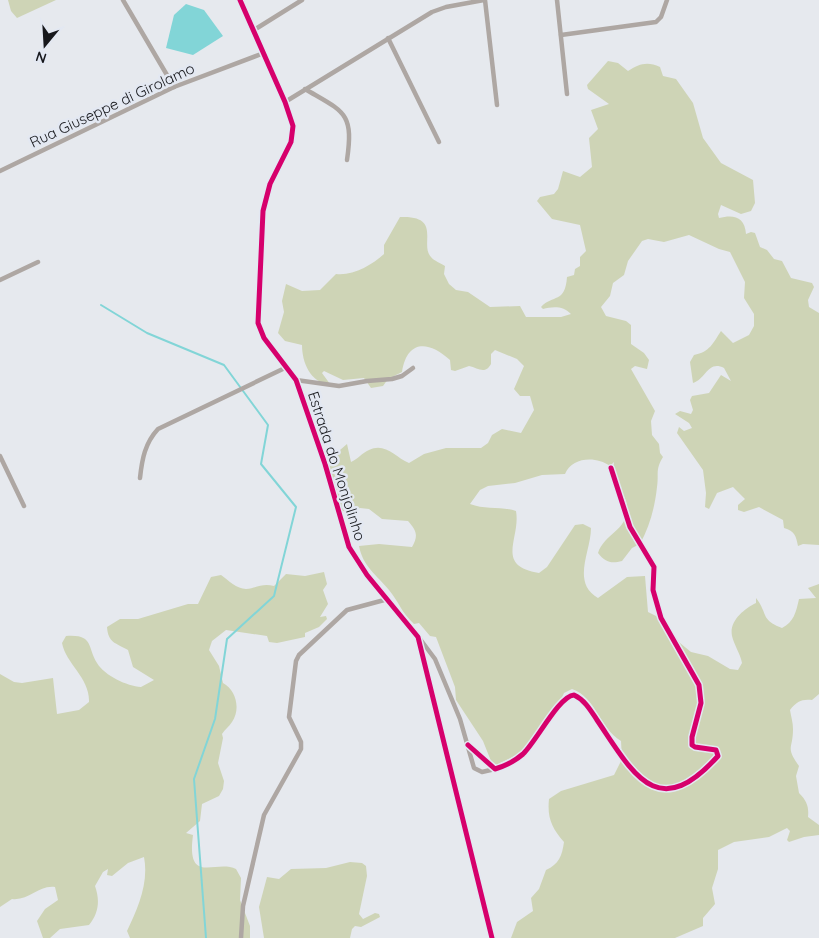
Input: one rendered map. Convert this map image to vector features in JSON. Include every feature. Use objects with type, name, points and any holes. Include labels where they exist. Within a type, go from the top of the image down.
[{"type":"street","points":[[124,0],[174,86]]},
{"type":"street","name":"Estrada do Monjolinho","points":[[240,0],[286,102],[292,119],[293,135],[270,184],[263,211],[258,323],[264,338],[296,380],[325,464],[349,547],[418,637],[492,938]]},
{"type":"street","points":[[254,30],[302,0]]},
{"type":"street","points":[[286,102],[388,38],[439,9],[484,0],[497,105]]},
{"type":"street","points":[[556,0],[567,94]]},
{"type":"street","points":[[561,35],[656,22],[661,17],[667,0]]},
{"type":"street","points":[[388,38],[440,142]]},
{"type":"street","name":"Rua Giuseppe di Girolamo","points":[[0,171],[174,86],[264,53]]},
{"type":"street","points":[[305,89],[338,109],[347,118],[351,131],[347,160]]},
{"type":"street","points":[[0,280],[38,262]]},
{"type":"street","points":[[140,478],[144,451],[158,429],[287,367]]},
{"type":"street","points":[[296,380],[339,386],[367,380],[392,379],[402,376],[413,368]]},
{"type":"street","points":[[0,456],[24,506]]},
{"type":"street","points":[[418,637],[435,658],[460,719],[472,764],[477,771],[495,769],[510,763],[522,755],[540,734],[564,700],[574,695],[588,707],[629,767],[649,786],[664,789],[681,785],[691,780],[718,756],[716,750],[692,745],[691,741],[699,712],[701,694],[694,676],[661,618],[653,590],[654,567],[630,527],[611,468]]},
{"type":"street","points":[[241,938],[243,906],[264,815],[301,749],[301,742],[289,717],[296,661],[299,655],[346,610],[388,599]]},
{"type":"street","points":[[468,745],[495,769]]},
{"type":"green space","points":[[8,0],[56,0],[17,18],[11,11]]},
{"type":"green space","points":[[608,61],[618,63],[628,71],[643,64],[655,65],[660,67],[663,76],[676,79],[693,103],[703,138],[721,163],[753,180],[755,203],[751,211],[741,214],[721,205],[718,214],[719,218],[729,216],[741,220],[746,234],[755,233],[760,247],[767,250],[774,259],[782,261],[791,278],[812,283],[814,287],[808,300],[809,307],[819,313],[819,545],[803,544],[798,546],[794,534],[784,528],[783,520],[759,507],[744,512],[738,510],[738,505],[745,499],[733,487],[717,493],[709,509],[705,507],[706,493],[703,470],[677,433],[679,427],[684,431],[692,428],[689,423],[675,414],[680,411],[691,414],[693,410],[690,400],[692,396],[709,393],[721,375],[731,381],[724,368],[714,366],[693,383],[690,362],[694,355],[704,352],[710,346],[721,331],[733,343],[749,335],[754,326],[754,314],[744,298],[745,282],[730,252],[689,235],[664,242],[648,239],[642,241],[628,261],[624,275],[613,283],[610,296],[601,307],[606,316],[626,321],[631,325],[631,344],[644,353],[649,360],[647,369],[635,366],[631,369],[655,411],[651,421],[652,435],[659,444],[660,453],[663,457],[658,469],[658,482],[652,516],[640,544],[632,548],[622,561],[618,562],[608,562],[598,553],[601,546],[626,518],[625,498],[612,477],[614,462],[610,466],[598,461],[579,461],[568,468],[565,474],[542,475],[515,483],[488,486],[480,490],[470,504],[516,511],[517,521],[512,550],[513,557],[517,564],[525,569],[539,573],[547,567],[575,525],[583,524],[591,528],[584,566],[586,584],[590,591],[598,598],[627,577],[645,576],[648,612],[664,620],[680,643],[691,652],[708,656],[730,669],[738,670],[742,663],[732,636],[733,625],[742,612],[756,603],[756,598],[767,619],[782,628],[792,620],[799,599],[816,598],[808,588],[819,584],[819,694],[812,700],[800,701],[790,710],[793,729],[791,751],[799,766],[796,776],[799,793],[807,804],[808,817],[819,825],[819,835],[789,842],[787,840],[790,831],[787,828],[769,837],[734,842],[718,850],[718,869],[712,888],[715,904],[703,918],[703,926],[675,938],[511,938],[517,922],[533,911],[531,898],[539,889],[546,870],[557,862],[562,851],[564,842],[551,822],[549,799],[561,791],[614,775],[622,759],[621,741],[607,729],[587,699],[572,689],[564,693],[538,737],[530,741],[521,753],[496,765],[491,761],[483,741],[456,700],[455,687],[436,637],[430,636],[419,623],[414,624],[410,620],[389,590],[367,565],[361,553],[359,546],[379,544],[412,547],[416,536],[415,530],[408,521],[382,519],[369,509],[360,508],[352,512],[336,510],[335,484],[327,468],[340,450],[347,444],[351,462],[369,450],[380,448],[390,451],[409,463],[424,454],[446,448],[481,448],[488,443],[492,435],[502,429],[521,433],[534,410],[530,396],[520,396],[514,389],[524,366],[517,359],[495,350],[491,354],[491,364],[486,369],[481,370],[469,366],[455,371],[451,370],[450,360],[442,353],[420,346],[409,354],[402,372],[388,379],[383,386],[371,388],[364,378],[343,380],[324,371],[322,373],[330,384],[323,383],[312,376],[306,365],[302,345],[285,341],[278,333],[284,312],[282,301],[286,284],[302,291],[320,290],[336,274],[349,273],[368,266],[384,254],[384,245],[400,217],[413,218],[421,221],[426,226],[428,252],[432,258],[445,266],[444,274],[449,284],[456,290],[468,292],[490,307],[520,306],[526,317],[561,317],[571,314],[562,308],[543,309],[541,307],[561,295],[566,286],[567,277],[574,275],[575,269],[580,266],[580,257],[586,251],[580,225],[552,219],[537,201],[540,197],[554,194],[558,189],[563,171],[580,177],[592,167],[589,138],[598,129],[591,110],[609,104],[588,89],[587,85]]},
{"type":"green space","points":[[324,572],[327,584],[323,590],[328,604],[320,617],[326,616],[327,619],[319,627],[305,633],[305,637],[277,643],[269,642],[267,636],[226,630],[212,641],[209,650],[219,666],[223,683],[234,695],[237,706],[235,717],[222,734],[223,738],[218,763],[224,781],[223,789],[219,796],[202,804],[200,821],[186,833],[193,835],[192,851],[198,866],[236,869],[241,878],[240,900],[250,926],[250,938],[130,938],[127,931],[139,904],[144,886],[144,857],[128,863],[112,876],[107,875],[108,869],[103,872],[95,886],[98,906],[95,916],[89,925],[60,929],[50,938],[43,938],[37,921],[45,909],[58,900],[55,887],[44,888],[24,898],[12,899],[0,907],[0,674],[14,682],[22,683],[53,678],[57,714],[79,710],[89,702],[88,693],[82,678],[64,651],[62,643],[66,636],[85,639],[97,663],[105,672],[123,682],[141,687],[154,680],[133,667],[128,650],[111,639],[107,627],[120,619],[138,619],[188,604],[198,604],[211,577],[221,575],[236,586],[246,589],[263,585],[274,586],[286,574],[305,576]]},
{"type":"green space","points":[[350,862],[362,863],[366,866],[367,876],[359,914],[363,919],[375,913],[379,914],[380,917],[361,927],[355,926],[352,929],[350,938],[264,938],[259,907],[267,877],[279,879],[291,869],[326,868]]},
{"type":"water","points":[[186,4],[204,10],[223,36],[193,55],[166,48],[174,15]]},
{"type":"waterway","points":[[101,305],[147,333],[224,365],[268,425],[261,464],[296,507],[274,596],[227,639],[215,719],[194,779],[206,938]]},
{"type":"cycle path","points":[[240,0],[285,102],[293,126],[291,142],[270,184],[263,211],[258,323],[264,338],[296,380],[325,464],[349,547],[367,575],[418,637],[492,938]]},
{"type":"cycle path","points":[[468,745],[495,769],[506,765],[523,754],[555,711],[568,697],[574,695],[587,706],[635,773],[648,783],[662,788],[678,787],[697,776],[718,756],[716,750],[692,745],[692,737],[701,703],[699,685],[661,618],[653,590],[654,567],[630,527],[611,468]]}]
